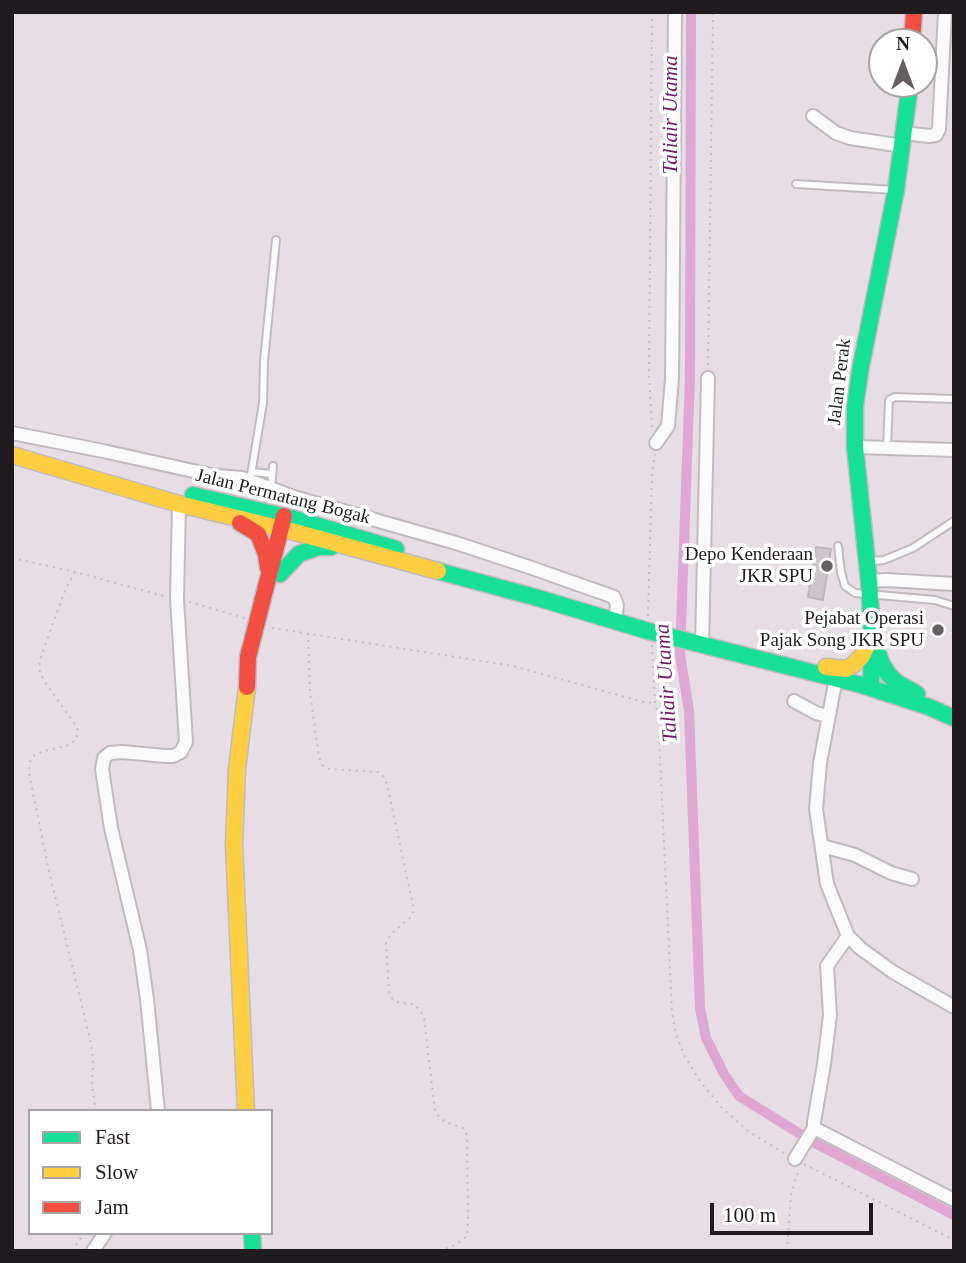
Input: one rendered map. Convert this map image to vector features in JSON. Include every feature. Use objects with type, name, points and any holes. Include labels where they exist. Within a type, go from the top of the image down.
[{"type":"street","points":[[656,443],[668,426],[672,379],[675,12]]},
{"type":"street","points":[[813,116],[836,133],[884,144],[936,135],[949,49],[945,12]]},
{"type":"street","name":"Jalan Perak","points":[[871,687],[870,588],[855,447],[855,407],[896,190],[908,98]]},
{"type":"street","points":[[698,643],[708,378]]},
{"type":"street","points":[[12,433],[216,477],[251,477],[271,489],[530,566],[614,597],[617,605],[615,621]]},
{"type":"street","points":[[855,447],[954,450]]},
{"type":"street","name":"Jalan Permatang Bogak","points":[[12,454],[221,515],[349,534],[460,569],[538,598]]},
{"type":"street","name":"Jalan Permatang Bogak","points":[[12,454],[72,466],[288,524],[345,547],[538,598],[648,631],[871,687],[929,707]]},
{"type":"street","points":[[158,1109],[140,950],[111,828],[102,769],[104,758],[110,753],[177,755],[186,742],[177,599],[178,504]]},
{"type":"street","points":[[221,515],[258,534],[274,573]]},
{"type":"street","points":[[246,1109],[234,845],[237,769],[248,657],[261,624],[288,524]]},
{"type":"street","points":[[274,573],[307,550],[345,547]]},
{"type":"street","points":[[870,588],[886,580],[954,584]]},
{"type":"street","points":[[727,650],[760,651],[833,669],[846,669],[862,656],[872,636]]},
{"type":"street","points":[[872,636],[889,675],[923,698],[929,707],[954,718]]},
{"type":"street","points":[[836,678],[827,716],[816,809],[827,884],[848,936],[860,948],[928,994],[954,1007]]},
{"type":"street","points":[[794,701],[827,716]]},
{"type":"street","points":[[822,846],[855,855],[891,873],[912,879]]},
{"type":"street","points":[[797,1156],[813,1130],[824,1064],[830,1015],[827,966],[848,936]]},
{"type":"street","points":[[813,1130],[954,1200]]},
{"type":"street","points":[[93,1251],[104,1235]]},
{"type":"lane","points":[[796,184],[896,190]]},
{"type":"lane","points":[[271,489],[272,470],[251,477],[263,402],[264,361],[276,240]]},
{"type":"lane","points":[[887,448],[889,400],[895,397],[954,399]]},
{"type":"lane","points":[[867,561],[884,560],[913,548],[954,522]]},
{"type":"lane","points":[[838,546],[845,586],[855,593],[870,588],[954,606]]},
{"type":"path","points":[[652,12],[649,375],[651,416],[656,443],[652,473],[648,631],[653,650],[658,715],[672,1012],[676,1034],[685,1057],[721,1107],[748,1131],[797,1156]]},
{"type":"path","points":[[708,378],[713,12]]},
{"type":"path","points":[[12,558],[177,599],[277,629],[513,666],[655,703]]},
{"type":"path","points":[[75,572],[53,623],[39,669],[78,732],[71,744],[33,756],[29,773],[48,871],[90,1039],[96,1109]]},
{"type":"path","points":[[308,633],[310,692],[322,765],[329,769],[378,772],[387,784],[414,910],[411,918],[391,934],[386,943],[389,992],[393,1000],[413,1004],[424,1017],[435,1111],[446,1122],[463,1128],[467,1135],[467,1236],[441,1251]]},
{"type":"path","points":[[787,1251],[791,1195],[794,1180],[803,1164],[954,1240]]},
{"type":"path","points":[[72,1251],[82,1235]]},
{"type":"building","points":[[816,547],[831,549],[823,600],[808,597]]},
{"type":"waterway","name":"Taliair Utama","points":[[691,12],[690,377],[680,654],[689,711],[700,1008],[706,1038],[724,1074],[739,1096],[813,1142],[954,1215]]},
{"type":"traffic: fast","points":[[871,687],[869,581],[855,447],[855,407],[896,190],[908,98]]},
{"type":"traffic: fast","points":[[193,495],[295,519],[396,549]]},
{"type":"traffic: fast","points":[[280,574],[299,554],[319,547],[331,547]]},
{"type":"traffic: fast","points":[[438,571],[648,631],[858,684],[954,718]]},
{"type":"traffic: fast","points":[[875,646],[889,675],[917,694]]},
{"type":"traffic: fast","points":[[252,1235],[253,1251]]},
{"type":"traffic: slow","points":[[12,455],[179,504],[438,571]]},
{"type":"traffic: slow","points":[[826,667],[846,669],[853,665],[862,656],[870,639]]},
{"type":"traffic: slow","points":[[246,1109],[234,844],[237,769],[247,687]]},
{"type":"traffic: jam","points":[[913,28],[914,12]]},
{"type":"traffic: jam","points":[[247,687],[248,657],[284,516]]},
{"type":"traffic: jam","points":[[240,523],[258,534],[268,568]]},
{"type":"place","name":"Depo Kenderaan JKR SPU","points":[[827,566]]},
{"type":"place","name":"Pejabat Operasi Pajak Song JKR SPU","points":[[938,630]]}]
